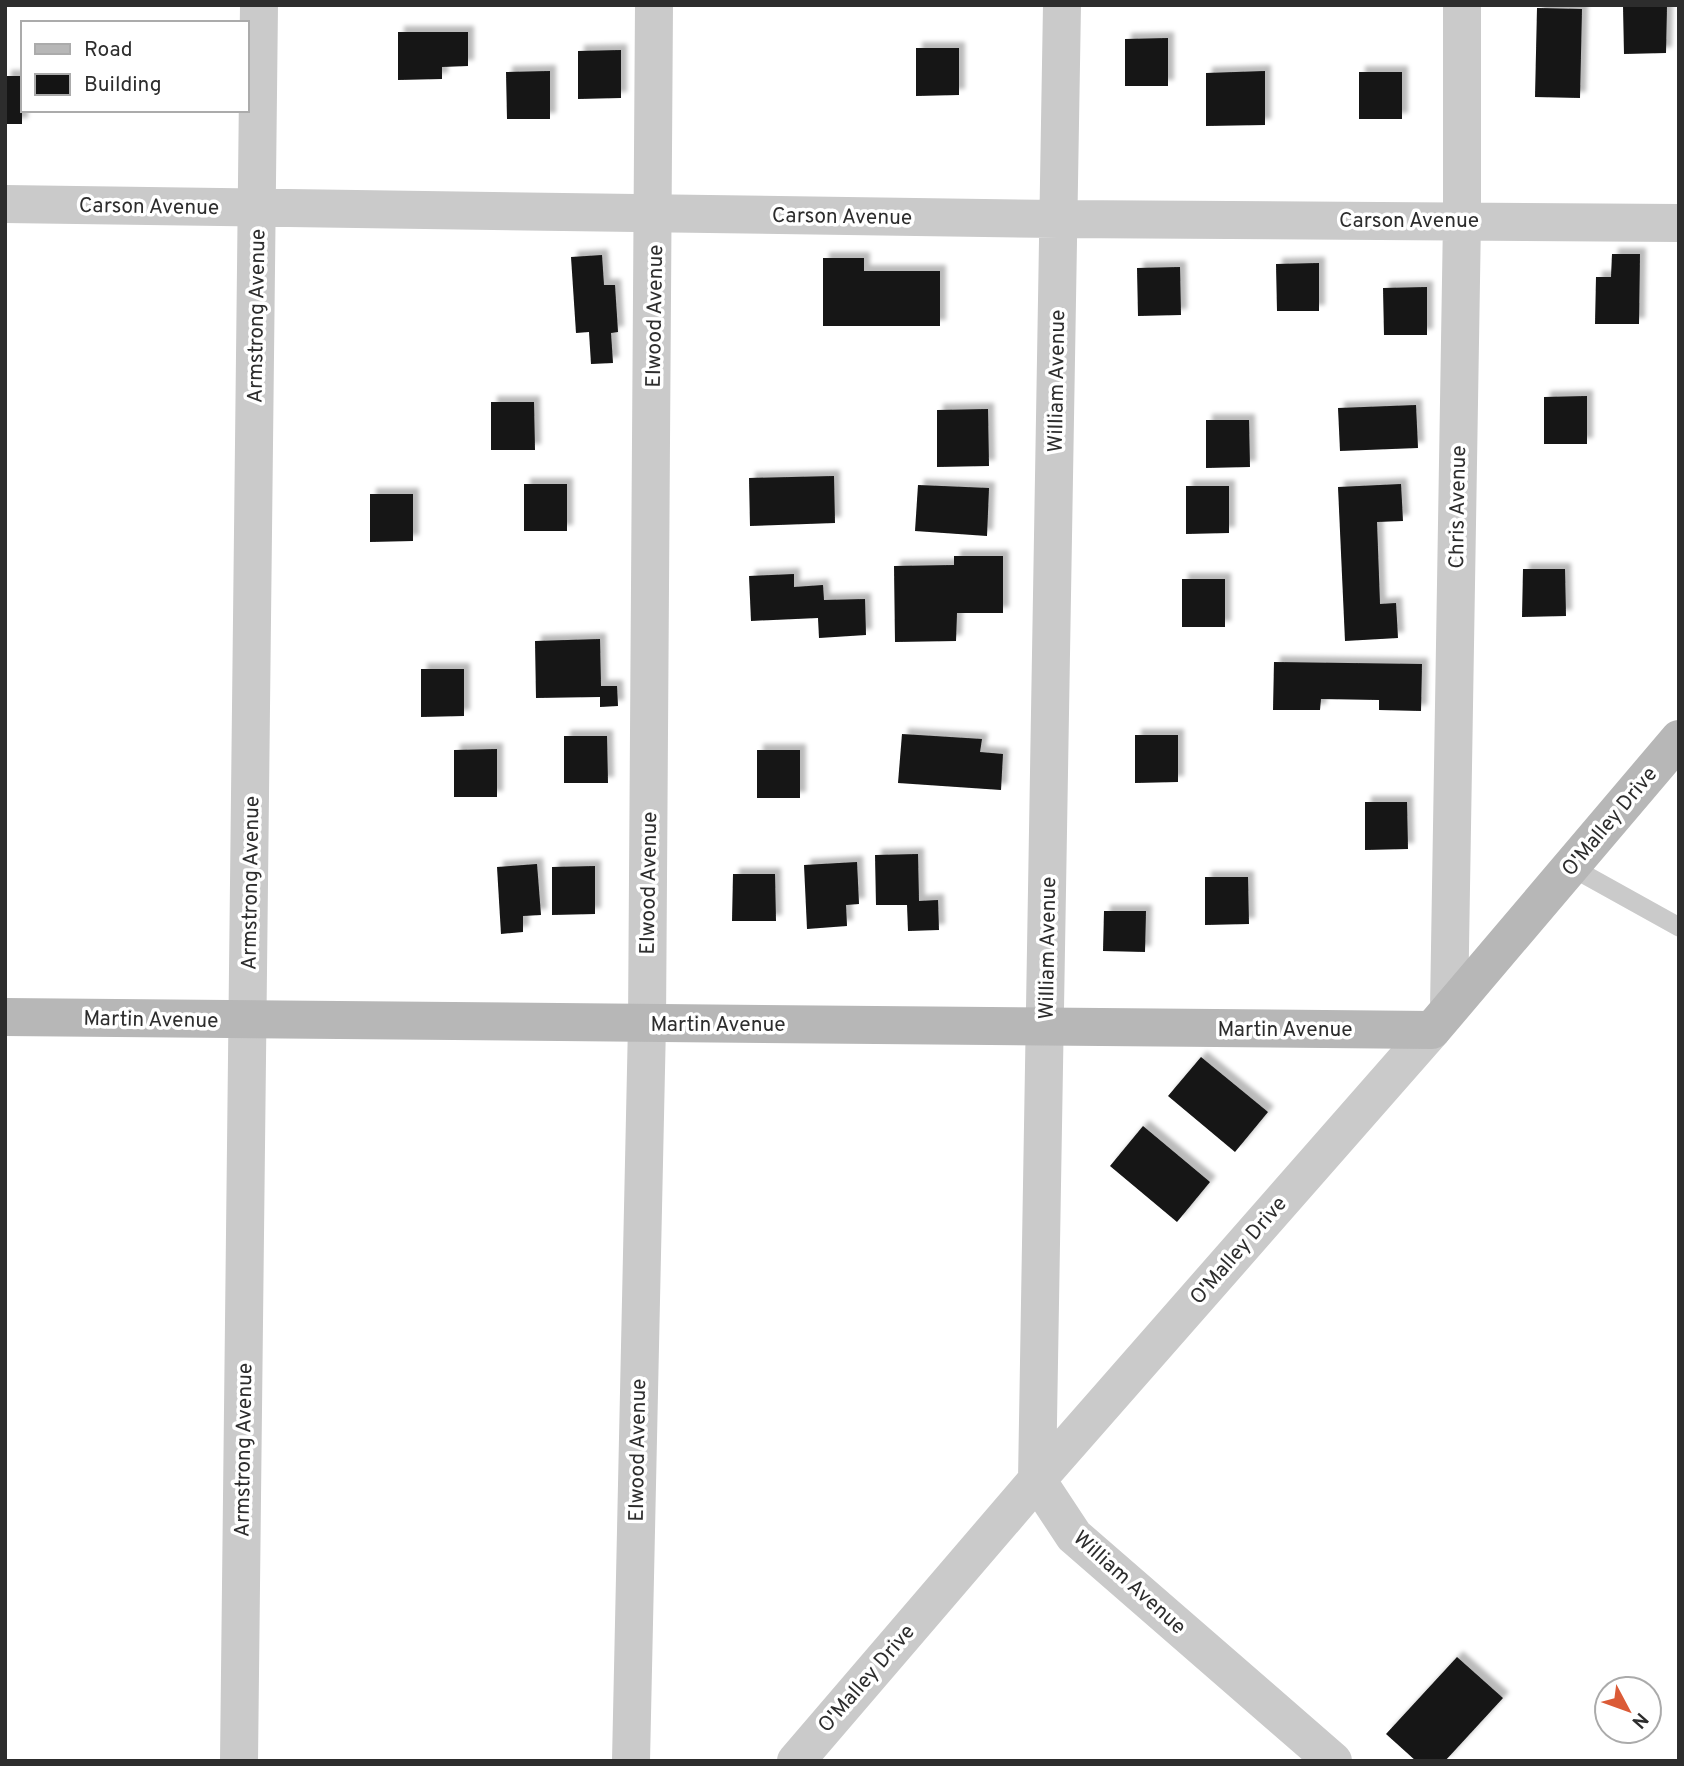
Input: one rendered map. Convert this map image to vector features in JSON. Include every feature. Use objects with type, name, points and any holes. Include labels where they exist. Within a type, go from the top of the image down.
[{"type":"street","name":"Armstrong Avenue","points":[[239,1761],[259,5]]},
{"type":"street","name":"Elwood Avenue","points":[[631,1761],[647,1024],[655,214],[654,5]]},
{"type":"street","name":"William Avenue","points":[[1062,5],[1037,1480],[1074,1536],[1333,1761]]},
{"type":"street","name":"Chris Avenue","points":[[1441,1019],[1462,220],[1462,5]]},
{"type":"street","name":"Carson Avenue","points":[[5,204],[1059,219],[1679,223]]},
{"type":"street","name":"O'Malley Drive","points":[[796,1761],[1037,1480],[1441,1019],[1679,738]]},
{"type":"street","name":"Martin Avenue","points":[[5,1017],[1045,1027],[1441,1019]]},
{"type":"lane","points":[[1571,867],[1679,927]]},
{"type":"building","points":[[1623,6],[1667,6],[1666,53],[1624,54]]},
{"type":"building","points":[[1537,8],[1582,9],[1580,98],[1535,97]]},
{"type":"building","points":[[398,32],[468,32],[468,66],[442,67],[442,79],[398,80]]},
{"type":"building","points":[[1168,38],[1168,86],[1125,86],[1125,39]]},
{"type":"building","points":[[916,48],[959,48],[959,95],[916,96]]},
{"type":"building","points":[[621,50],[621,98],[578,99],[578,51]]},
{"type":"building","points":[[550,71],[550,119],[507,119],[506,72]]},
{"type":"building","points":[[1265,71],[1265,125],[1206,126],[1206,73]]},
{"type":"building","points":[[1359,72],[1402,72],[1402,119],[1359,119]]},
{"type":"building","points":[[5,76],[21,76],[22,124],[5,124]]},
{"type":"building","points":[[1612,254],[1640,254],[1639,324],[1595,324],[1596,277],[1611,277]]},
{"type":"building","points":[[602,255],[604,285],[615,285],[618,332],[611,333],[613,363],[591,364],[589,332],[576,333],[571,257]]},
{"type":"building","points":[[823,258],[864,258],[864,271],[940,271],[940,326],[823,326]]},
{"type":"building","points":[[1319,263],[1319,311],[1277,311],[1276,264]]},
{"type":"building","points":[[1180,267],[1181,315],[1138,316],[1137,268]]},
{"type":"building","points":[[1427,287],[1427,335],[1384,335],[1383,288]]},
{"type":"building","points":[[1587,396],[1587,444],[1544,444],[1544,397]]},
{"type":"building","points":[[491,402],[534,402],[535,450],[491,450]]},
{"type":"building","points":[[1416,405],[1418,448],[1340,451],[1338,408]]},
{"type":"building","points":[[988,409],[989,466],[937,467],[937,410]]},
{"type":"building","points":[[1206,420],[1249,420],[1250,467],[1206,468]]},
{"type":"building","points":[[834,476],[835,523],[750,526],[749,478]]},
{"type":"building","points":[[524,484],[567,484],[567,531],[524,531]]},
{"type":"building","points":[[1401,484],[1403,521],[1377,522],[1380,604],[1396,603],[1398,638],[1345,641],[1338,487]]},
{"type":"building","points":[[918,485],[989,488],[987,536],[915,531]]},
{"type":"building","points":[[1186,486],[1229,486],[1229,533],[1186,534]]},
{"type":"building","points":[[370,494],[413,494],[413,541],[370,542]]},
{"type":"building","points":[[954,556],[1003,556],[1003,613],[957,613],[956,641],[895,642],[894,566],[954,565]]},
{"type":"building","points":[[1523,569],[1565,569],[1566,616],[1522,617]]},
{"type":"building","points":[[794,574],[794,587],[823,585],[824,600],[865,599],[866,635],[819,638],[818,618],[751,621],[749,576]]},
{"type":"building","points":[[1182,579],[1225,579],[1225,627],[1182,627]]},
{"type":"building","points":[[600,639],[601,686],[617,686],[618,706],[600,707],[600,697],[536,698],[535,641]]},
{"type":"building","points":[[1274,662],[1422,664],[1421,711],[1379,710],[1379,700],[1321,699],[1320,710],[1273,710]]},
{"type":"building","points":[[421,669],[464,669],[464,716],[421,717]]},
{"type":"building","points":[[902,734],[982,739],[980,752],[1003,754],[1001,790],[898,783]]},
{"type":"building","points":[[1135,735],[1178,735],[1178,782],[1135,783]]},
{"type":"building","points":[[564,736],[607,736],[608,783],[564,783]]},
{"type":"building","points":[[497,749],[497,797],[454,797],[454,750]]},
{"type":"building","points":[[757,750],[800,750],[800,798],[757,798]]},
{"type":"building","points":[[1365,802],[1407,802],[1408,849],[1365,850]]},
{"type":"building","points":[[918,854],[919,901],[938,900],[939,930],[908,931],[907,905],[876,905],[875,855]]},
{"type":"building","points":[[857,862],[859,904],[846,905],[847,926],[807,929],[804,865]]},
{"type":"building","points":[[537,864],[541,915],[523,916],[523,932],[501,934],[497,867]]},
{"type":"building","points":[[595,866],[595,914],[552,915],[552,867]]},
{"type":"building","points":[[733,874],[775,874],[776,921],[732,921]]},
{"type":"building","points":[[1205,877],[1248,877],[1249,924],[1205,925]]},
{"type":"building","points":[[1104,911],[1146,911],[1145,952],[1103,951]]},
{"type":"building","points":[[1201,1057],[1268,1112],[1235,1152],[1168,1096]]},
{"type":"building","points":[[1143,1126],[1210,1182],[1177,1222],[1110,1166]]},
{"type":"building","points":[[1457,1657],[1503,1698],[1445,1761],[1416,1761],[1386,1734]]}]
